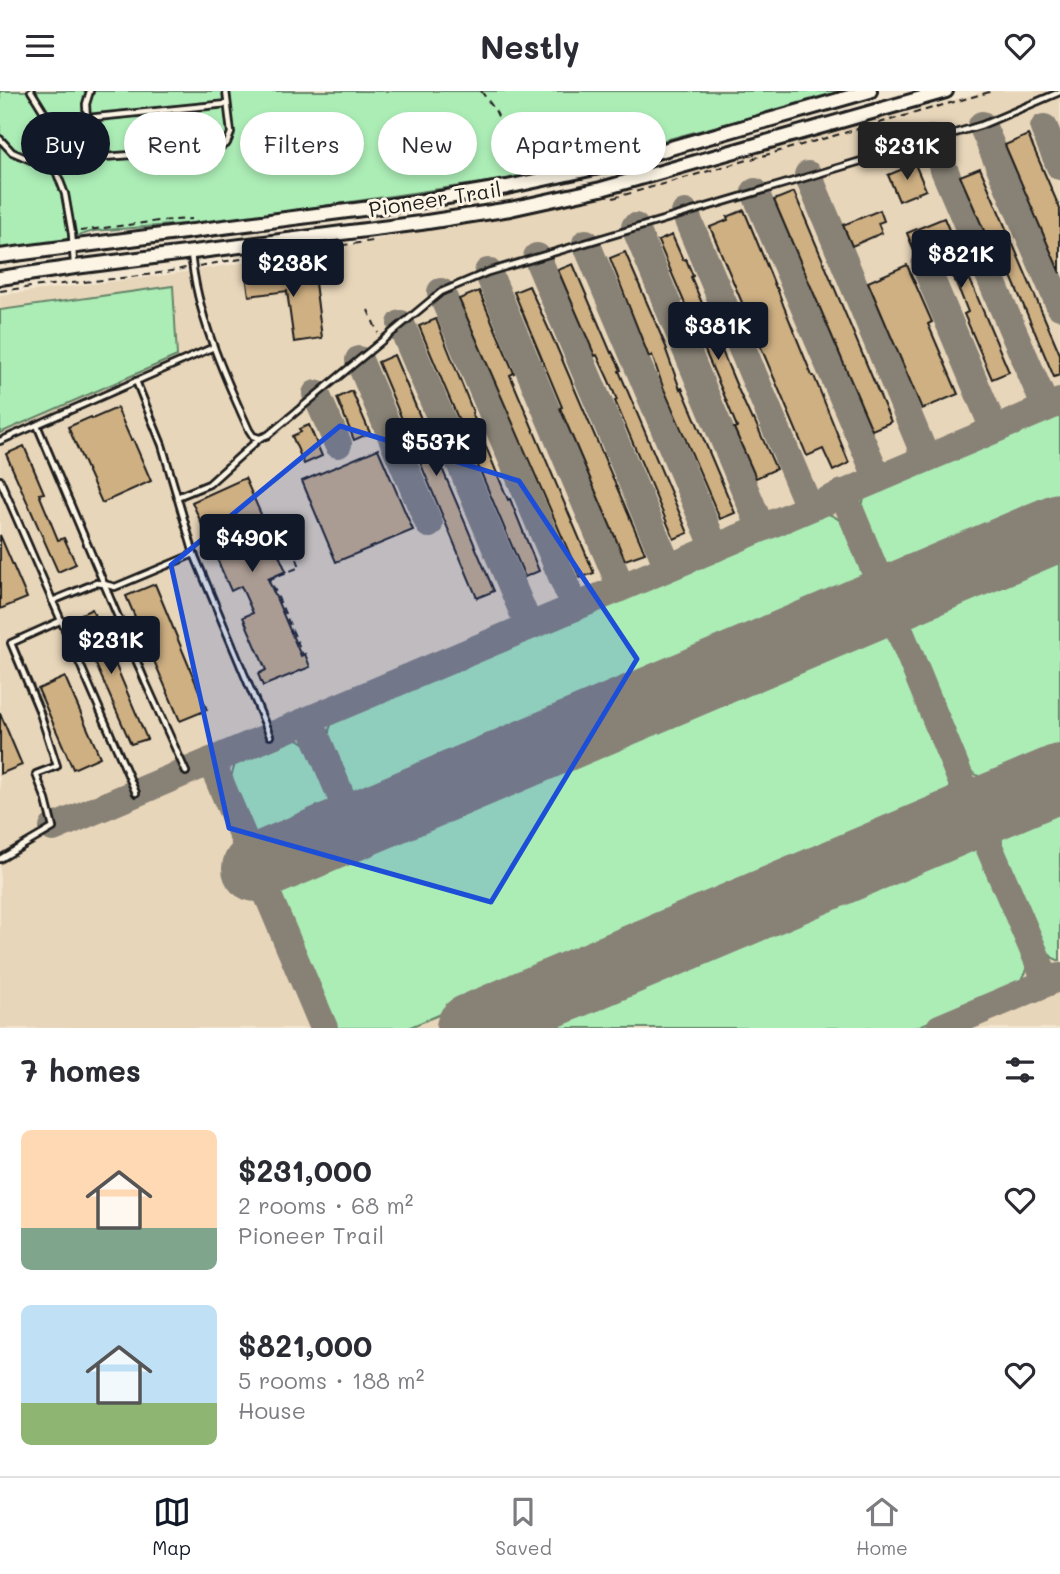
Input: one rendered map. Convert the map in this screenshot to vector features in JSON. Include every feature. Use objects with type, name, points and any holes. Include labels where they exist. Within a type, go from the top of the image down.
[{"type":"main road","name":"Pioneer Trail","points":[[0,256],[73,240],[416,202],[507,187],[628,160],[870,91]]},
{"type":"main road","name":"Pioneer Trail","points":[[0,278],[466,217],[557,199],[646,176],[946,91]]},
{"type":"lane","points":[[31,91],[44,112]]},
{"type":"lane","points":[[87,112],[90,91]]},
{"type":"lane","points":[[110,157],[217,149],[223,146],[231,133],[226,91]]},
{"type":"lane","points":[[177,497],[209,484],[260,438],[268,435],[441,292],[488,272],[982,125],[1060,92]]},
{"type":"lane","points":[[110,116],[227,104]]},
{"type":"lane","points":[[0,139],[12,152],[21,155]]},
{"type":"lane","points":[[57,175],[65,194],[75,267]]},
{"type":"lane","points":[[191,252],[200,305],[214,347],[249,430],[253,436],[260,438]]},
{"type":"lane","points":[[0,441],[214,347]]},
{"type":"lane","points":[[136,381],[162,445],[194,554],[270,736]]},
{"type":"lane","points":[[37,425],[186,772]]},
{"type":"lane","points":[[0,480],[136,793]]},
{"type":"lane","points":[[52,601],[96,583],[115,587],[194,554]]},
{"type":"lane","points":[[0,859],[53,828],[36,774],[57,766],[39,710],[11,643],[61,621]]},
{"type":"path","points":[[481,91],[496,112]]},
{"type":"path","points":[[73,240],[83,230],[193,219]]},
{"type":"path","points":[[368,310],[381,341]]},
{"type":"path","points":[[297,559],[300,566],[270,579],[303,655]]},
{"type":"highlighted area","points":[[340,426],[519,481],[637,659],[491,902],[229,828],[171,565]]},
{"type":"shaded area","points":[[986,91],[1060,91],[1060,1028],[0,1028],[0,295],[166,275],[312,252],[591,198]]},
{"type":"green space","points":[[0,91],[848,91],[666,140],[666,112],[491,112],[491,175],[535,175],[220,221],[94,231],[54,243],[0,249]]},
{"type":"green space","points":[[173,286],[177,356],[0,433],[0,310]]},
{"type":"green space","points":[[1060,417],[1060,507],[902,573],[886,569],[881,564],[860,515],[864,498],[872,491],[1044,418]]},
{"type":"green space","points":[[825,513],[840,521],[858,559],[863,579],[854,594],[373,798],[357,795],[345,781],[334,756],[329,735],[331,724],[339,716]]},
{"type":"green space","points":[[1060,545],[1060,752],[993,780],[984,778],[965,764],[911,633],[910,618],[916,609],[925,603]]},
{"type":"green space","points":[[866,628],[880,629],[892,638],[949,774],[949,789],[942,802],[408,1028],[335,1028],[280,900],[281,884],[290,871]]},
{"type":"green space","points":[[298,739],[310,747],[330,795],[329,809],[320,820],[276,839],[257,836],[250,828],[230,780],[235,764],[244,757],[282,740]]},
{"type":"green space","points":[[1060,802],[1060,961],[1045,950],[1003,852],[1002,835],[1014,822]]},
{"type":"green space","points":[[966,844],[977,848],[985,859],[1027,955],[1028,964],[1018,984],[915,1028],[527,1028],[955,846]]},
{"type":"building","points":[[1028,135],[1060,209],[1060,273],[1005,145]]},
{"type":"building","points":[[915,164],[926,190],[899,201],[888,175]]},
{"type":"building","points":[[980,168],[1060,354],[1060,375],[1054,377],[999,248],[993,251],[960,176]]},
{"type":"building","points":[[794,192],[891,422],[872,430],[774,200]]},
{"type":"building","points":[[744,210],[849,463],[833,471],[823,449],[807,456],[710,227]]},
{"type":"building","points":[[880,210],[884,221],[878,223],[882,233],[852,246],[843,225]]},
{"type":"building","points":[[944,218],[1009,372],[992,379],[964,314],[968,312],[960,292],[940,249],[917,258],[907,233]]},
{"type":"building","points":[[672,235],[683,260],[686,259],[738,389],[776,469],[756,478],[734,428],[737,427],[724,395],[658,241]]},
{"type":"building","points":[[625,252],[667,349],[680,389],[682,388],[735,513],[720,519],[652,355],[649,357],[610,258]]},
{"type":"building","points":[[573,264],[621,370],[619,371],[688,533],[674,539],[609,381],[597,355],[595,356],[558,270]]},
{"type":"building","points":[[907,265],[932,322],[928,324],[958,394],[922,409],[868,282]]},
{"type":"building","points":[[313,267],[322,338],[294,342],[287,291],[249,296],[246,276]]},
{"type":"building","points":[[529,286],[645,553],[625,560],[514,292]]},
{"type":"building","points":[[479,291],[514,373],[510,375],[594,573],[580,578],[459,299]]},
{"type":"building","points":[[436,319],[472,413],[539,571],[525,577],[419,326]]},
{"type":"building","points":[[394,355],[494,591],[477,598],[378,362]]},
{"type":"building","points":[[352,391],[370,433],[354,440],[337,398]]},
{"type":"building","points":[[117,408],[151,481],[102,503],[68,427]]},
{"type":"building","points":[[309,425],[322,456],[304,464],[292,436]]},
{"type":"building","points":[[24,446],[44,493],[39,494],[58,540],[64,538],[76,564],[58,572],[6,454]]},
{"type":"building","points":[[378,449],[413,530],[336,562],[302,481]]},
{"type":"building","points":[[245,478],[286,571],[268,579],[301,656],[305,654],[310,667],[263,686],[258,674],[266,670],[243,617],[253,613],[241,586],[231,591],[192,502]]},
{"type":"building","points":[[0,535],[27,598],[0,609]]},
{"type":"building","points":[[155,584],[207,710],[180,721],[126,596]]},
{"type":"building","points":[[92,609],[147,739],[131,744],[75,617]]},
{"type":"building","points":[[65,677],[100,757],[73,769],[38,689]]},
{"type":"building","points":[[0,713],[22,765],[0,774]]},
{"type":"taxiway","points":[[982,125],[1060,306]]},
{"type":"taxiway","points":[[1044,128],[1060,166]]},
{"type":"taxiway","points":[[931,139],[1046,408]]},
{"type":"taxiway","points":[[808,175],[926,458]]},
{"type":"taxiway","points":[[755,192],[878,479]]},
{"type":"taxiway","points":[[685,213],[809,507]]},
{"type":"taxiway","points":[[635,227],[761,528]]},
{"type":"taxiway","points":[[586,243],[715,548]]},
{"type":"taxiway","points":[[537,257],[668,567]]},
{"type":"taxiway","points":[[925,265],[994,429]]},
{"type":"taxiway","points":[[488,272],[621,587]]},
{"type":"taxiway","points":[[441,292],[575,607]]},
{"type":"taxiway","points":[[401,324],[529,626]]},
{"type":"taxiway","points":[[359,360],[429,524]]},
{"type":"taxiway","points":[[316,394],[338,444]]},
{"type":"taxiway","points":[[53,828],[1060,402]]},
{"type":"taxiway","points":[[843,493],[1047,982]]},
{"type":"taxiway","points":[[309,720],[354,827]]},
{"type":"taxiway","points":[[211,761],[324,1028]]},
{"type":"taxiway","points":[[940,1028],[1060,977]]},
{"type":"runway","points":[[256,868],[1060,527]]},
{"type":"runway","points":[[470,1028],[1060,778]]}]
